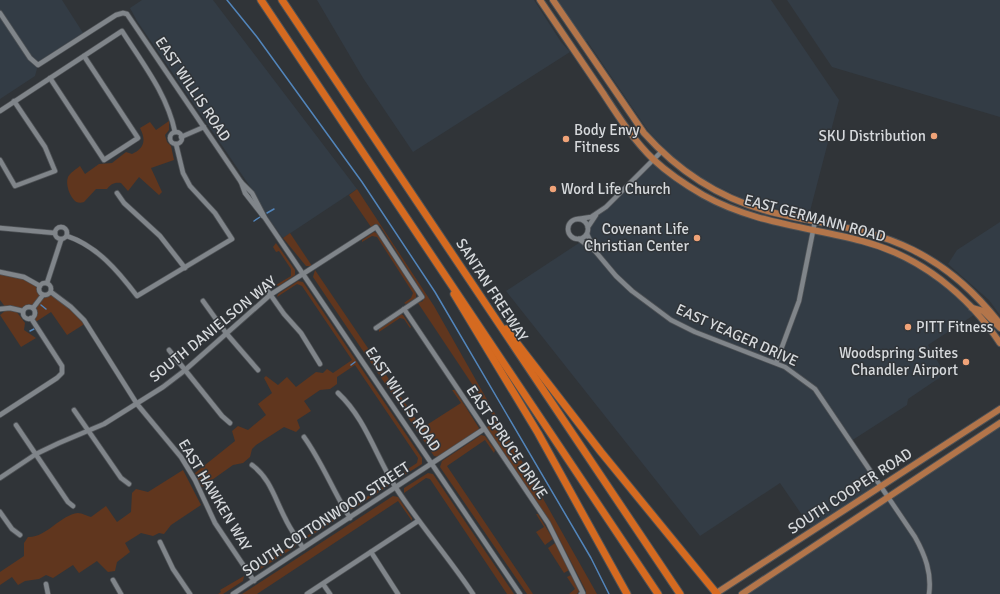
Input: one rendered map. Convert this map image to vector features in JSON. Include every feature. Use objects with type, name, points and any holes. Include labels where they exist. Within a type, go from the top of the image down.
[{"type":"highway","points":[[255,0],[282,32]]},
{"type":"highway","name":"SANTAN FREEWAY","points":[[261,0],[658,594]]},
{"type":"highway","name":"SANTAN FREEWAY","points":[[282,0],[680,594]]},
{"type":"highway","points":[[288,0],[320,49],[328,68]]},
{"type":"highway","points":[[448,278],[456,299],[538,433],[627,594]]},
{"type":"highway","points":[[492,314],[509,331],[601,452],[716,594]]},
{"type":"main road","name":"EAST GERMANN ROAD","points":[[540,0],[621,120],[654,160],[684,183],[727,208],[759,218],[863,241],[908,259],[938,277],[972,308],[982,318],[1000,343]]},
{"type":"main road","name":"EAST GERMANN ROAD","points":[[554,0],[629,112],[661,152],[705,185],[747,204],[771,212],[859,229],[913,249],[933,261],[960,282],[978,299],[1000,324]]},
{"type":"main road","points":[[972,308],[983,311],[1000,328]]},
{"type":"main road","name":"SOUTH COOPER ROAD","points":[[742,594],[1000,409]]},
{"type":"main road","name":"SOUTH COOPER ROAD","points":[[716,594],[1000,423]]},
{"type":"street","name":"EAST WILLIS ROAD","points":[[0,13],[30,58],[38,65],[123,12],[130,16],[241,182],[245,194],[265,218],[304,273],[520,594]]},
{"type":"street","points":[[0,110],[122,31],[162,93],[168,106],[175,132],[181,136]]},
{"type":"street","points":[[50,78],[104,160],[138,138],[84,56]]},
{"type":"street","points":[[0,160],[15,186],[55,171],[45,147],[14,101]]},
{"type":"street","points":[[181,136],[204,127]]},
{"type":"street","points":[[66,236],[81,240],[99,254],[118,271],[137,296],[232,239],[214,213],[190,186],[183,173],[176,144],[171,142],[170,139],[171,135],[175,132]]},
{"type":"street","points":[[176,144],[181,142],[181,136]]},
{"type":"street","points":[[596,215],[572,221],[568,230],[571,236],[580,239],[587,234],[588,227],[596,215],[617,198],[661,152]]},
{"type":"street","points":[[117,193],[124,203],[160,236],[185,268]]},
{"type":"street","points":[[578,219],[584,221],[588,227]]},
{"type":"street","points":[[776,363],[798,301],[815,221]]},
{"type":"street","name":"SOUTH DANIELSON WAY","points":[[0,478],[36,454],[90,431],[137,404],[184,371],[270,295],[376,227],[422,297],[404,309]]},
{"type":"street","points":[[0,228],[55,232],[58,228],[62,228],[67,232],[66,236]]},
{"type":"street","points":[[55,232],[56,236],[61,240]]},
{"type":"street","name":"EAST YEAGER DRIVE","points":[[587,234],[596,251],[616,276],[632,291],[671,320],[695,332],[776,363],[794,373],[815,389],[921,549],[928,571],[929,594]]},
{"type":"street","points":[[40,286],[47,283],[61,240],[66,236]]},
{"type":"street","name":"EAST YEAGER DRIVE","points":[[580,239],[596,251]]},
{"type":"street","points":[[0,272],[24,277],[40,286]]},
{"type":"street","points":[[33,308],[43,295],[51,292],[51,287],[47,283]]},
{"type":"street","points":[[40,286],[39,290],[43,295]]},
{"type":"street","points":[[265,287],[284,314],[301,333],[320,364]]},
{"type":"street","name":"EAST HAWKEN WAY","points":[[51,292],[71,307],[84,320],[137,404],[181,457],[195,480],[215,523],[254,581]]},
{"type":"street","points":[[203,301],[226,333],[258,370]]},
{"type":"street","points":[[23,311],[27,307],[33,308]]},
{"type":"street","points":[[0,309],[10,308],[23,311]]},
{"type":"street","points":[[23,311],[25,318],[31,318],[35,314],[33,308]]},
{"type":"street","points":[[376,328],[404,309]]},
{"type":"street","name":"EAST SPRUCE DRIVE","points":[[404,309],[548,523],[582,593]]},
{"type":"street","points":[[0,415],[57,378],[62,373],[62,366],[31,318]]},
{"type":"street","points":[[169,350],[184,371],[230,423]]},
{"type":"street","points":[[338,393],[347,401],[366,430],[383,466],[418,521],[460,574],[473,594]]},
{"type":"street","points":[[74,410],[90,431],[121,478],[129,484]]},
{"type":"street","points":[[16,425],[68,502],[73,506]]},
{"type":"street","name":"SOUTH COTTONWOOD STREET","points":[[233,594],[433,464],[484,429]]},
{"type":"street","points":[[304,437],[314,450],[336,496],[350,518]]},
{"type":"street","points":[[252,465],[261,472],[272,489],[285,518],[303,548]]},
{"type":"street","points":[[0,512],[12,529],[20,535]]},
{"type":"street","points":[[308,594],[418,521]]},
{"type":"street","points":[[160,542],[173,569],[190,594]]},
{"type":"street","points":[[371,552],[398,594]]},
{"type":"street","points":[[113,580],[121,594]]},
{"type":"street","points":[[46,584],[48,594]]},
{"type":"street","points":[[323,584],[330,594]]},
{"type":"shaded area","points":[[0,0],[62,0],[85,36],[38,65],[35,76],[0,99]]},
{"type":"shaded area","points":[[142,0],[213,0],[357,189],[283,238],[271,222],[251,188],[137,21],[130,8]]},
{"type":"shaded area","points":[[317,0],[534,0],[561,42],[570,52],[413,152],[363,78]]},
{"type":"shaded area","points":[[553,0],[771,0],[839,100],[809,215],[769,207],[746,200],[706,181],[674,158],[649,132],[587,41],[582,43]]},
{"type":"shaded area","points":[[787,0],[1000,0],[1000,117],[832,67]]},
{"type":"shaded area","points":[[169,121],[169,130],[165,135],[167,142],[171,146],[174,160],[151,168],[162,192],[159,195],[139,177],[128,191],[121,183],[115,183],[107,189],[96,189],[84,202],[76,202],[73,199],[68,190],[67,180],[73,171],[80,166],[85,174],[99,164],[112,163],[126,152],[132,154],[136,152],[142,146],[144,140],[140,128],[150,122],[156,130]]},
{"type":"shaded area","points":[[654,160],[670,173],[731,209],[863,241],[923,267],[977,313],[928,345],[945,374],[908,399],[907,405],[851,441],[880,487],[813,531],[780,483],[700,536],[506,291],[582,241],[592,249],[587,234],[588,227],[593,219]]},
{"type":"shaded area","points":[[357,189],[434,306],[597,594],[586,594],[586,591],[550,521],[486,428],[496,420],[418,303],[423,301],[424,295],[380,226],[375,224],[371,227],[349,195]]},
{"type":"shaded area","points":[[1000,222],[1000,315],[989,300],[948,264],[957,250]]},
{"type":"shaded area","points":[[374,232],[377,233],[416,293],[416,298],[406,304],[404,303],[411,298],[413,293],[377,237],[372,236],[362,242],[362,240]]},
{"type":"shaded area","points":[[290,233],[312,266],[306,266],[283,238]]},
{"type":"shaded area","points":[[276,243],[295,270],[295,275],[279,286],[276,285],[291,276],[291,269],[279,251],[276,252],[273,247]]},
{"type":"shaded area","points":[[315,270],[422,428],[461,403],[452,390],[455,390],[479,428],[478,431],[439,457],[434,456],[313,277]]},
{"type":"shaded area","points":[[0,272],[24,277],[40,288],[43,295],[51,292],[86,323],[67,335],[51,312],[34,323],[33,317],[35,312],[31,307],[27,307],[23,311],[6,308],[0,300]]},
{"type":"shaded area","points":[[298,281],[303,282],[422,458],[422,464],[398,479],[394,478],[417,463],[418,458],[355,365],[337,377],[337,384],[330,389],[320,390],[304,401],[311,411],[297,420],[300,428],[296,432],[284,427],[256,445],[252,449],[250,457],[243,463],[233,465],[202,487],[195,473],[235,441],[232,431],[238,426],[248,430],[266,415],[258,404],[272,393],[264,378],[266,376],[278,385],[287,377],[296,387],[316,372],[323,373],[327,369],[333,373],[352,360],[302,286],[297,284],[277,297],[278,294]]},
{"type":"shaded area","points":[[5,311],[16,311],[25,323],[24,330],[36,338],[21,347],[0,315]]},
{"type":"shaded area","points":[[401,314],[411,327],[410,328],[404,319],[400,318],[379,332],[379,329]]},
{"type":"shaded area","points":[[1000,423],[1000,594],[750,594],[748,590]]},
{"type":"shaded area","points":[[481,435],[485,436],[495,450],[494,453],[485,440],[447,466],[533,594],[527,594],[440,467],[442,461]]},
{"type":"shaded area","points":[[183,470],[201,505],[171,525],[164,534],[159,533],[153,536],[141,533],[125,543],[130,552],[117,562],[115,571],[108,572],[97,561],[79,573],[73,565],[53,578],[46,575],[39,579],[25,581],[18,585],[12,577],[0,585],[0,572],[24,556],[24,543],[28,537],[41,534],[71,515],[80,513],[91,517],[106,506],[117,522],[131,512],[132,493],[136,489],[148,492]]},
{"type":"shaded area","points":[[428,473],[433,474],[514,594],[507,594],[430,479],[426,478],[404,493],[404,488]]},
{"type":"shaded area","points":[[388,483],[388,486],[353,509],[348,509]]},
{"type":"shaded area","points":[[393,496],[398,497],[412,518],[412,521],[398,501],[257,594],[242,594]]},
{"type":"shaded area","points":[[342,513],[340,517],[306,539],[302,539],[319,528],[318,526],[322,523],[323,524]]},
{"type":"shaded area","points":[[536,514],[538,514],[553,539],[545,545],[536,532],[544,527]]},
{"type":"shaded area","points":[[296,543],[295,547],[256,572],[252,571]]},
{"type":"shaded area","points":[[555,543],[569,570],[564,573],[548,548]]},
{"type":"shaded area","points":[[571,575],[579,591],[577,594],[569,594],[575,589],[567,577]]},
{"type":"shaded area","points":[[244,576],[243,581],[223,594],[218,594],[221,592],[220,590]]},
{"type":"waterway","points":[[227,0],[257,37],[362,182],[435,292],[591,558],[609,594]]},
{"type":"waterway","points":[[267,213],[274,209]]},
{"type":"waterway","points":[[254,221],[260,217]]},
{"type":"waterway","points":[[41,305],[46,309]]},
{"type":"waterway","points":[[30,331],[34,329]]},
{"type":"waterway","points":[[351,365],[355,362]]},
{"type":"place","name":"SKU Distribution","points":[[934,136]]},
{"type":"place","name":"Body Envy Fitness","points":[[566,139]]},
{"type":"place","name":"Word Life Church","points":[[553,189]]},
{"type":"place","name":"Covenant Life Christian Center","points":[[697,238]]},
{"type":"place","name":"PITT Fitness","points":[[908,327]]},
{"type":"place","name":"Woodspring Suites Chandler Airport","points":[[966,362]]}]
